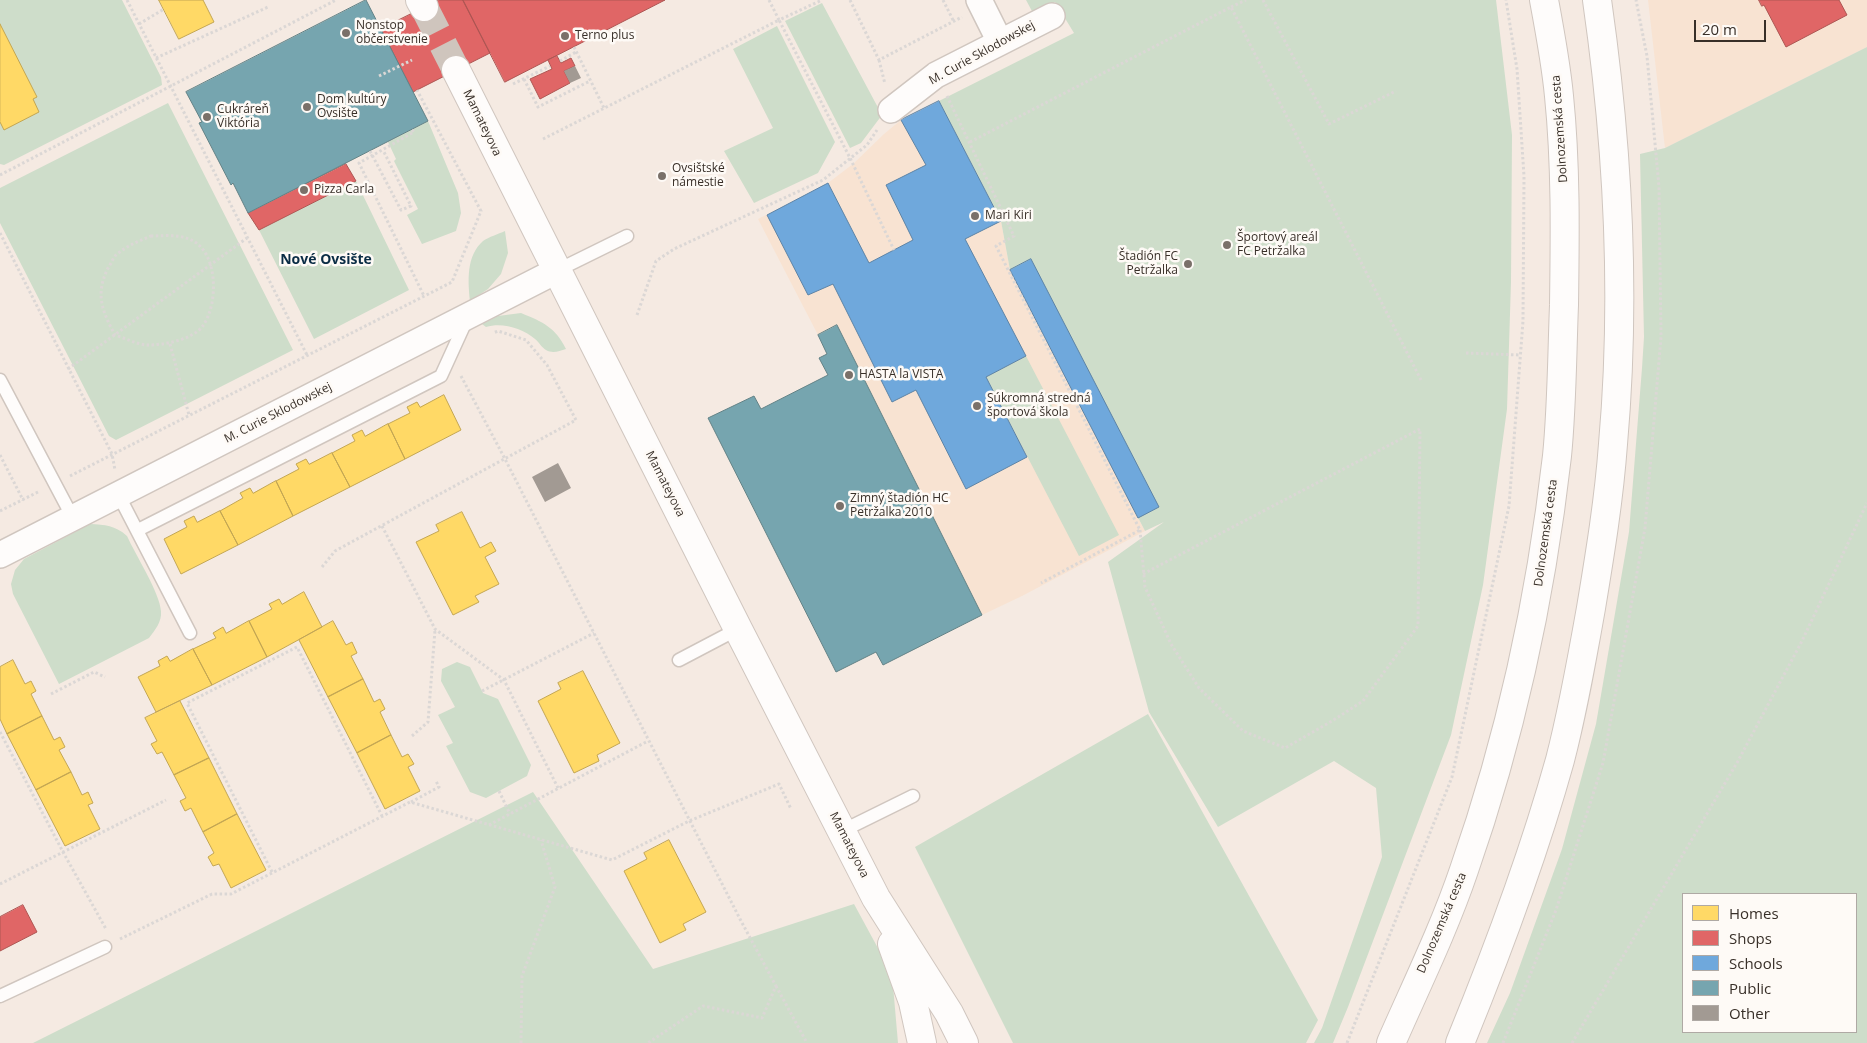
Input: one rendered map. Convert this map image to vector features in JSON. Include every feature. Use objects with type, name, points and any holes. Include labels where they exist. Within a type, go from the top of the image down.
[{"type":"main road","name":"Dolnozemská cesta","points":[[1391,1043],[1454,897],[1478,829],[1503,746],[1540,580],[1557,456],[1565,236],[1559,94],[1544,0]]},
{"type":"main road","points":[[1460,1043],[1512,911],[1541,825],[1560,758],[1582,658],[1604,523],[1616,410],[1618,244],[1613,133],[1597,0]]},
{"type":"main road","name":"Mamateyova","points":[[456,70],[556,271],[876,898],[949,1013],[964,1043]]},
{"type":"main road","name":"Mamateyova","points":[[876,898],[913,1002],[922,1043]]},
{"type":"street","points":[[981,3],[1000,42]]},
{"type":"street","name":"M. Curie Sklodowskej","points":[[891,110],[936,75],[1052,16]]},
{"type":"street","name":"M. Curie Sklodowskej","points":[[0,555],[556,271]]},
{"type":"lane","points":[[556,271],[627,236]]},
{"type":"lane","points":[[138,530],[441,376],[468,316]]},
{"type":"lane","points":[[0,380],[73,518]]},
{"type":"lane","points":[[118,494],[190,634]]},
{"type":"lane","points":[[679,660],[738,629]]},
{"type":"lane","points":[[842,831],[913,796]]},
{"type":"lane","points":[[0,996],[109,945]]},
{"type":"path","points":[[127,0],[307,355]]},
{"type":"path","points":[[0,175],[336,0]]},
{"type":"path","points":[[769,0],[850,158],[894,250]]},
{"type":"path","points":[[543,139],[822,0]]},
{"type":"path","points":[[850,0],[879,60],[954,22],[981,3]]},
{"type":"path","points":[[943,0],[954,22]]},
{"type":"path","points":[[970,142],[1246,0]]},
{"type":"path","points":[[1263,0],[1329,124],[1396,91]]},
{"type":"path","points":[[1347,1043],[1452,777],[1509,506],[1523,321],[1524,176],[1517,69],[1506,0]]},
{"type":"path","points":[[156,58],[268,8]]},
{"type":"path","points":[[1231,8],[1421,380]]},
{"type":"path","points":[[139,24],[164,10]]},
{"type":"path","points":[[574,47],[604,108]]},
{"type":"path","points":[[560,61],[576,52]]},
{"type":"path","points":[[379,76],[412,60]]},
{"type":"path","points":[[513,84],[550,66]]},
{"type":"path","points":[[524,79],[538,107],[590,81]]},
{"type":"path","points":[[0,511],[452,282],[481,211],[417,90]]},
{"type":"path","points":[[948,97],[1014,236],[996,246],[1140,530],[1143,574],[1145,587],[1171,644],[1199,688],[1243,730],[1285,748],[1332,721],[1363,701],[1418,626],[1420,429],[1143,574]]},
{"type":"path","points":[[637,315],[656,261],[674,249],[823,180],[867,144],[891,110]]},
{"type":"path","points":[[412,130],[414,132],[359,163],[424,296]]},
{"type":"path","points":[[370,151],[401,210],[411,206],[383,150]]},
{"type":"path","points":[[0,233],[112,454],[118,494]]},
{"type":"path","points":[[151,236],[189,239],[198,244],[206,252],[214,282],[209,315],[201,328],[170,344],[146,345],[115,335],[106,319],[100,300],[105,276],[115,256],[132,244],[151,236]]},
{"type":"path","points":[[68,369],[247,238]]},
{"type":"path","points":[[322,567],[335,551],[576,420],[547,365],[526,340],[498,331],[491,333]]},
{"type":"path","points":[[170,344],[188,416]]},
{"type":"path","points":[[1466,353],[1520,355]]},
{"type":"path","points":[[449,355],[505,459],[689,821],[807,1043]]},
{"type":"path","points":[[0,456],[23,500]]},
{"type":"path","points":[[1572,1043],[1738,761],[1802,641],[1867,503]]},
{"type":"path","points":[[382,526],[436,629],[504,680],[558,788]]},
{"type":"path","points":[[1041,583],[1140,530]]},
{"type":"path","points":[[412,736],[428,722],[436,629]]},
{"type":"path","points":[[482,691],[594,633]]},
{"type":"path","points":[[272,872],[187,704],[297,647],[382,816]]},
{"type":"path","points":[[51,694],[94,672],[105,677]]},
{"type":"path","points":[[0,732],[109,945],[212,894],[231,894],[439,787],[436,782]]},
{"type":"path","points":[[488,825],[648,741]]},
{"type":"path","points":[[410,802],[612,860],[689,821],[779,784],[791,809]]},
{"type":"path","points":[[499,791],[510,814]]},
{"type":"path","points":[[0,884],[166,800]]},
{"type":"path","points":[[521,1043],[522,976],[555,888],[541,840]]},
{"type":"path","points":[[648,1043],[703,1006],[762,1018],[776,986]]},
{"type":"shaded area","points":[[1648,0],[1867,0],[1867,47],[1665,148]]},
{"type":"shaded area","points":[[939,101],[1001,221],[1010,270],[1145,531],[982,615],[837,326],[818,335],[758,219],[828,183],[853,164],[901,120]]},
{"type":"green space","points":[[0,0],[122,0],[161,77],[162,85],[4,165],[0,164]]},
{"type":"green space","points":[[1026,0],[1496,0],[1512,135],[1511,282],[1507,409],[1483,585],[1451,735],[1333,1043],[1314,1043],[1322,1028],[1382,857],[1376,788],[1334,761],[1218,827],[1149,712],[1108,562],[1164,522],[1145,531],[1010,270],[1001,221],[939,101],[1074,33],[1055,2],[1033,13]]},
{"type":"green space","points":[[822,3],[882,115],[861,143],[850,148],[785,21]]},
{"type":"green space","points":[[777,26],[835,142],[818,173],[754,203],[724,151],[773,128],[733,49]]},
{"type":"green space","points":[[1867,47],[1867,1043],[1487,1043],[1510,993],[1562,849],[1596,724],[1629,532],[1642,368],[1644,337],[1640,154],[1665,148]]},
{"type":"green space","points":[[168,103],[293,350],[116,440],[109,436],[0,223],[0,188]]},
{"type":"green space","points":[[428,121],[458,193],[461,213],[456,231],[422,244],[407,215],[418,209],[394,161],[396,159],[388,142]]},
{"type":"green space","points":[[356,181],[409,290],[314,339],[259,230]]},
{"type":"green space","points":[[505,231],[508,253],[501,274],[488,289],[470,301],[469,269],[477,247],[483,241]]},
{"type":"green space","points":[[521,313],[536,319],[553,330],[566,349],[551,352],[530,335],[518,329],[499,325],[486,327],[482,324],[498,316]]},
{"type":"green space","points":[[1026,356],[1119,535],[1079,556],[986,377]]},
{"type":"green space","points":[[90,524],[105,525],[123,532],[127,536],[160,603],[160,619],[158,626],[149,638],[59,684],[13,594],[11,584],[15,570],[24,559]]},
{"type":"green space","points":[[457,662],[470,667],[483,693],[498,699],[531,765],[527,776],[486,798],[470,792],[446,746],[453,743],[438,715],[455,707],[441,681],[442,669]]},
{"type":"green space","points":[[1148,714],[1318,1020],[1306,1043],[1013,1043],[915,847]]},
{"type":"green space","points":[[533,792],[653,969],[854,904],[892,974],[898,1043],[33,1043]]},
{"type":"building: Homes","points":[[159,0],[203,0],[214,22],[179,39]]},
{"type":"building: Homes","points":[[0,24],[37,97],[33,99],[39,112],[4,130],[0,122]]},
{"type":"building: Homes","points":[[444,395],[461,430],[405,459],[388,424],[410,413],[407,407],[417,402],[420,407]]},
{"type":"building: Homes","points":[[388,424],[405,459],[350,487],[332,453],[355,441],[352,435],[362,430],[365,436]]},
{"type":"building: Homes","points":[[332,453],[350,487],[293,516],[276,481],[299,469],[296,464],[306,459],[309,464]]},
{"type":"building: Homes","points":[[276,481],[293,516],[238,545],[220,511],[243,498],[240,493],[250,488],[253,493]]},
{"type":"building: Homes","points":[[220,511],[238,545],[181,574],[164,539],[187,527],[184,521],[194,516],[197,522]]},
{"type":"building: Homes","points":[[462,512],[480,548],[491,542],[496,551],[485,557],[499,584],[475,596],[479,602],[453,615],[416,542],[439,531],[436,525]]},
{"type":"building: Homes","points":[[304,592],[322,627],[267,657],[249,621],[272,609],[269,604],[279,599],[282,604]]},
{"type":"building: Homes","points":[[249,621],[267,657],[212,685],[193,649],[216,638],[213,633],[223,627],[226,633]]},
{"type":"building: Homes","points":[[333,621],[346,645],[352,642],[357,653],[351,656],[363,679],[328,697],[299,640]]},
{"type":"building: Homes","points":[[193,649],[212,685],[156,712],[138,677],[160,666],[158,661],[167,656],[170,661]]},
{"type":"building: Homes","points":[[13,660],[25,684],[31,681],[36,691],[31,694],[42,716],[7,734],[0,719],[0,667]]},
{"type":"building: Homes","points":[[583,671],[620,743],[597,755],[599,761],[574,773],[538,701],[561,689],[558,683]]},
{"type":"building: Homes","points":[[363,679],[374,702],[380,699],[385,709],[380,712],[391,735],[357,753],[328,697]]},
{"type":"building: Homes","points":[[180,701],[209,758],[174,775],[162,752],[157,754],[151,744],[157,741],[145,718]]},
{"type":"building: Homes","points":[[42,716],[54,740],[60,737],[65,747],[59,750],[71,772],[36,790],[7,734]]},
{"type":"building: Homes","points":[[391,735],[402,757],[408,754],[414,764],[408,767],[420,791],[385,809],[357,753]]},
{"type":"building: Homes","points":[[209,758],[237,814],[203,832],[191,808],[185,811],[180,801],[186,798],[174,775]]},
{"type":"building: Homes","points":[[71,772],[82,795],[88,792],[93,803],[88,805],[100,829],[65,846],[36,790]]},
{"type":"building: Homes","points":[[237,814],[266,870],[231,888],[219,864],[213,866],[208,857],[214,853],[203,832]]},
{"type":"building: Homes","points":[[669,840],[706,912],[683,924],[686,930],[660,943],[624,871],[647,859],[644,853]]},
{"type":"building: Shops","points":[[439,0],[463,0],[490,53],[413,92],[381,29]]},
{"type":"building: Shops","points":[[463,0],[665,0],[505,82]]},
{"type":"building: Shops","points":[[1759,0],[1839,0],[1847,15],[1786,47],[1764,5],[1762,6]]},
{"type":"building: Shops","points":[[557,56],[561,63],[571,58],[575,66],[564,71],[570,83],[540,99],[530,79],[552,69],[548,60]]},
{"type":"building: Shops","points":[[346,164],[356,181],[259,230],[248,213]]},
{"type":"building: Shops","points":[[23,905],[37,932],[0,951],[0,917]]},
{"type":"building: Schools","points":[[939,101],[1001,221],[965,239],[1026,356],[986,377],[1027,457],[966,489],[916,390],[892,402],[833,284],[808,295],[767,215],[828,183],[869,263],[913,240],[886,185],[926,165],[901,120]]},
{"type":"building: Schools","points":[[1031,259],[1159,507],[1138,518],[1010,270]]},
{"type":"building: Public","name":"Dom kultúry Ovsište","points":[[366,0],[428,121],[248,213],[233,183],[231,185],[199,123],[202,122],[186,92]]},
{"type":"building: Public","name":"Zimný štadión HC Petržalka 2010","points":[[837,325],[982,615],[883,665],[876,652],[836,672],[708,418],[754,396],[761,409],[828,375],[819,358],[827,354],[818,335]]},
{"type":"building: Other","points":[[575,66],[581,78],[570,83],[564,71]]},
{"type":"building: Other","points":[[558,463],[571,488],[545,502],[532,477]]},
{"type":"tunnel","points":[[424,7],[456,70]]},
{"type":"place","name":"Nonstop občerstvenie","points":[[346,33]]},
{"type":"place","name":"Terno plus","points":[[565,36]]},
{"type":"place","name":"Dom kultúry Ovsište","points":[[307,107]]},
{"type":"place","name":"Cukráreň Viktória","points":[[207,117]]},
{"type":"place","name":"Ovsištské námestie","points":[[662,176]]},
{"type":"place","name":"Pizza Carla","points":[[304,190]]},
{"type":"place","name":"Mari Kiri","points":[[975,216]]},
{"type":"place","name":"Športový areál FC Petržalka","points":[[1227,245]]},
{"type":"place","name":"Štadión FC Petržalka","points":[[1188,264]]},
{"type":"place","name":"HASTA la VISTA","points":[[849,375]]},
{"type":"place","name":"Súkromná stredná športová škola","points":[[977,406]]},
{"type":"place","name":"Zimný štadión HC Petržalka 2010","points":[[840,506]]},
{"type":"district","name":"Nové Ovsište","points":[[326,260]]}]
